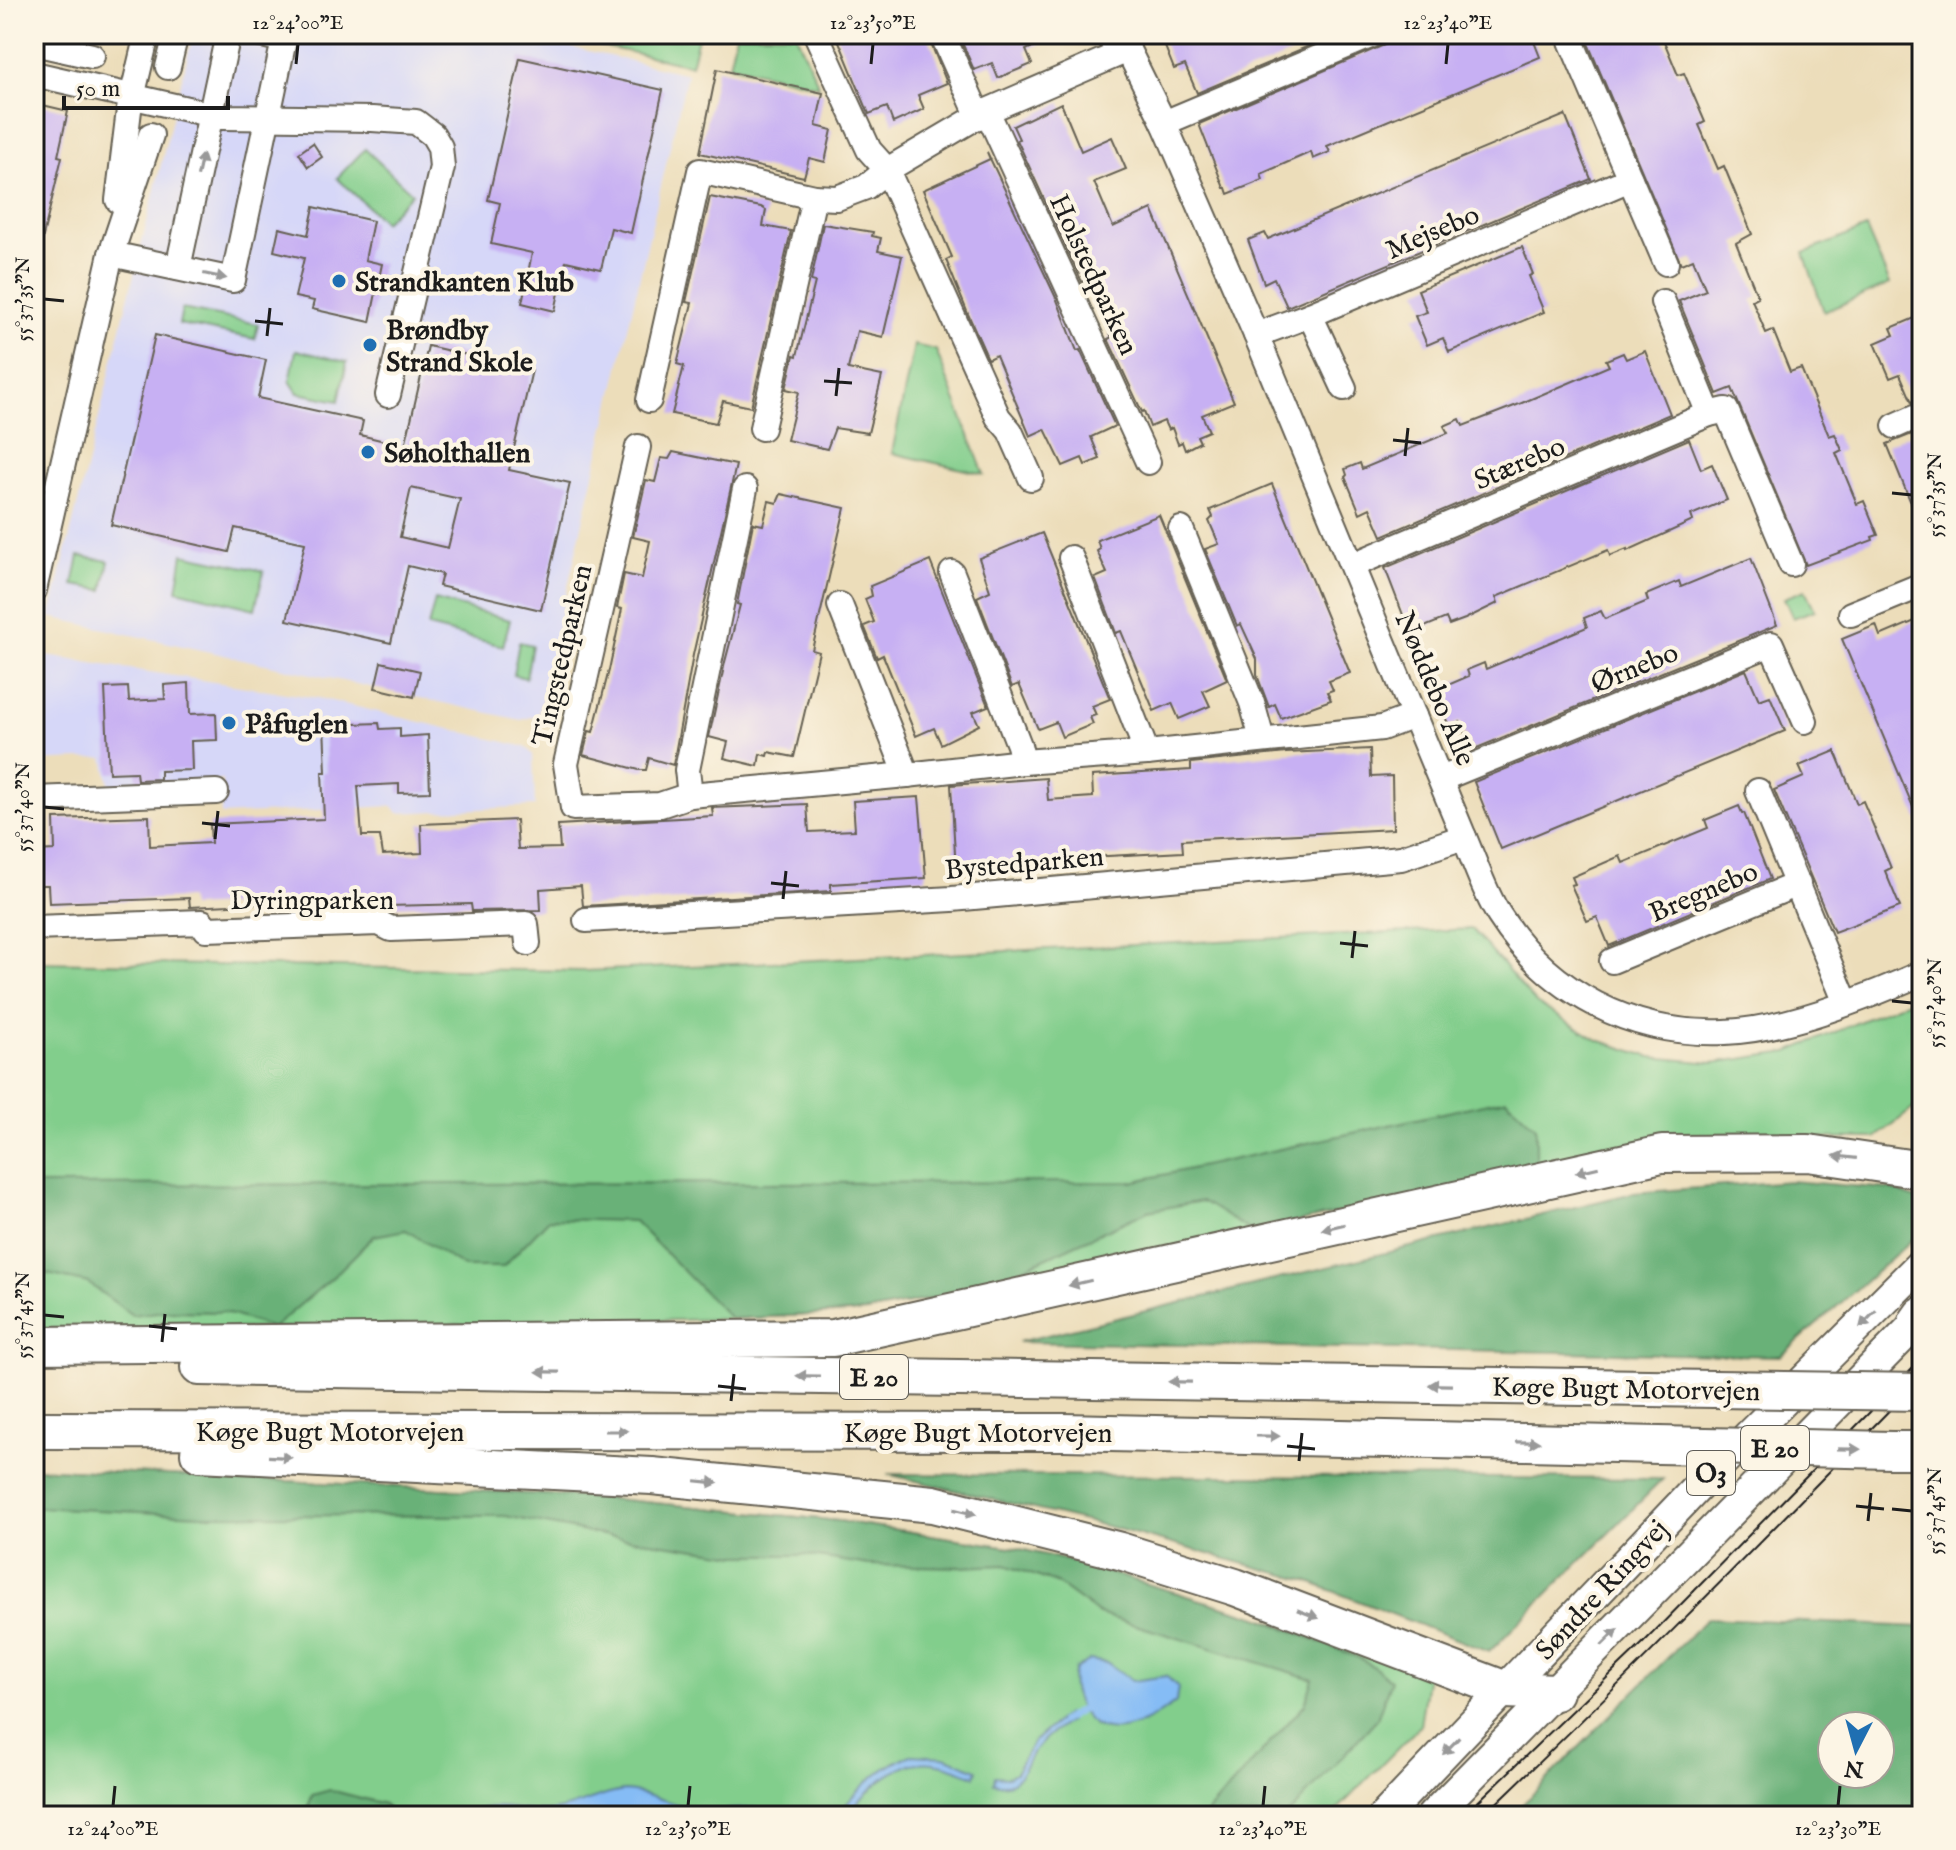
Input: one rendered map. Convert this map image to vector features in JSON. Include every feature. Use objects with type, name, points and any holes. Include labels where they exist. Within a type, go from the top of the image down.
[{"type":"highway","points":[[34,1345],[833,1338],[1662,1154],[1808,1153],[1922,1170]]},
{"type":"highway","name":"Køge Bugt Motorvejen","points":[[34,1365],[1922,1392]]},
{"type":"highway","name":"Køge Bugt Motorvejen","points":[[34,1430],[1064,1432],[1907,1450]]},
{"type":"highway","points":[[34,1445],[652,1476],[933,1504],[1120,1551],[1235,1587],[1506,1690],[1555,1692]]},
{"type":"main road","name":"Søndre Ringvej","points":[[1384,1816],[1710,1474],[1922,1263]]},
{"type":"main road","name":"Søndre Ringvej","points":[[1432,1816],[1920,1318]]},
{"type":"street","points":[[111,254],[133,98],[147,34]]},
{"type":"street","points":[[168,67],[176,34]]},
{"type":"street","points":[[178,268],[228,34]]},
{"type":"street","points":[[111,254],[233,280],[284,40],[258,34]]},
{"type":"street","points":[[816,34],[869,150],[887,170],[998,417],[1010,431],[1031,478]]},
{"type":"street","name":"Holstedparken","points":[[942,34],[1148,462]]},
{"type":"street","points":[[1104,34],[1127,42]]},
{"type":"street","points":[[1164,123],[1375,34]]},
{"type":"street","points":[[1571,41],[1666,263]]},
{"type":"street","points":[[649,400],[700,171],[814,197],[837,198],[866,187],[887,170],[983,114],[1127,42]]},
{"type":"street","name":"Nøddebo Alle","points":[[1127,42],[1256,335],[1498,914],[1532,957],[1564,986],[1604,1010],[1648,1026],[1687,1032],[1727,1033],[1773,1025],[1846,1003],[1922,973]]},
{"type":"street","points":[[34,43],[92,56]]},
{"type":"street","points":[[34,74],[211,115],[416,122],[433,135],[440,147],[442,167],[388,395]]},
{"type":"street","points":[[34,590],[41,525],[111,254],[151,135]]},
{"type":"street","name":"Mejsebo","points":[[1256,335],[1630,179]]},
{"type":"street","points":[[762,428],[814,197]]},
{"type":"street","points":[[1663,302],[1709,414],[1726,410],[1791,564]]},
{"type":"street","points":[[1310,315],[1344,388]]},
{"type":"street","name":"Stærebo","points":[[1353,565],[1709,414]]},
{"type":"street","points":[[1895,426],[1922,414]]},
{"type":"street","name":"Tingstedparken","points":[[638,447],[566,764],[573,808],[660,805],[690,795],[1382,728],[1414,716]]},
{"type":"street","points":[[690,795],[687,770],[745,489]]},
{"type":"street","points":[[1181,529],[1252,703],[1262,739]]},
{"type":"street","points":[[1071,558],[1147,753]]},
{"type":"street","points":[[952,573],[1023,762]]},
{"type":"street","points":[[1851,614],[1922,585]]},
{"type":"street","points":[[840,605],[907,775]]},
{"type":"street","name":"Ørnebo","points":[[1441,779],[1771,644],[1805,721]]},
{"type":"street","name":"Bregnebo","points":[[1758,791],[1846,1003]]},
{"type":"street","points":[[34,799],[216,792]]},
{"type":"street","name":"Bystedparken","points":[[586,920],[952,899],[1401,858],[1464,837]]},
{"type":"street","name":"Bregnebo","points":[[1627,962],[1798,884]]},
{"type":"street","name":"Dyringparken","points":[[34,928],[202,922],[206,929],[379,923],[391,929],[526,924],[528,943]]},
{"type":"shaded area","name":"Brøndby Strand Skole","points":[[193,34],[514,34],[687,74],[538,715],[521,720],[50,617]]},
{"type":"shaded area","name":"Påfuglen","points":[[40,655],[323,699],[526,747],[533,755],[535,806],[398,813],[393,806],[221,815],[222,780],[110,787],[104,758],[34,761],[34,689]]},
{"type":"green space","points":[[545,34],[699,34],[691,65]]},
{"type":"green space","points":[[736,34],[796,34],[819,86],[729,65]]},
{"type":"green space","points":[[365,149],[412,193],[384,222],[337,178]]},
{"type":"green space","points":[[1866,228],[1890,284],[1824,312],[1804,253]]},
{"type":"green space","points":[[182,309],[258,324],[255,339],[179,324]]},
{"type":"green space","points":[[914,345],[936,350],[984,474],[892,453]]},
{"type":"green space","points":[[296,350],[347,362],[339,401],[298,393],[290,381]]},
{"type":"green space","points":[[183,554],[264,571],[255,609],[177,590]]},
{"type":"green space","points":[[79,556],[109,561],[103,590],[73,585]]},
{"type":"green space","points":[[1805,590],[1815,610],[1793,618],[1784,598]]},
{"type":"green space","points":[[435,600],[510,620],[503,646],[428,627]]},
{"type":"green space","points":[[519,642],[532,645],[526,678],[513,675]]},
{"type":"green space","points":[[1472,929],[1536,1003],[1598,1040],[1651,1057],[1713,1063],[1788,1052],[1922,995],[1922,1102],[1875,1138],[1655,1137],[1536,1170],[867,1312],[731,1319],[273,1328],[34,1329],[34,962],[584,971]]},
{"type":"green space","points":[[1506,1099],[1536,1127],[1536,1170],[1252,1232],[1202,1201],[1148,1211],[978,1289],[867,1312],[731,1319],[634,1221],[549,1219],[503,1267],[464,1267],[406,1230],[374,1236],[334,1276],[273,1328],[223,1312],[166,1311],[132,1315],[88,1283],[34,1271],[34,1185],[1131,1182]]},
{"type":"green space","points":[[1790,1181],[1890,1189],[1922,1201],[1922,1231],[1781,1356],[1018,1342],[1633,1193]]},
{"type":"green space","points":[[34,1468],[593,1497],[839,1521],[1016,1548],[1258,1617],[1428,1674],[1420,1726],[1331,1816],[34,1816]]},
{"type":"green space","points":[[34,1468],[593,1497],[839,1521],[1016,1548],[1258,1617],[1364,1660],[1391,1680],[1377,1719],[1287,1816],[1204,1816],[1305,1704],[1313,1679],[1099,1614],[1056,1583],[1005,1565],[869,1565],[805,1555],[737,1555],[596,1534],[505,1516],[202,1515],[34,1507]]},
{"type":"green space","points":[[887,1474],[1663,1479],[1489,1652],[1307,1581],[1114,1528]]},
{"type":"green space","points":[[1707,1618],[1922,1627],[1922,1816],[1511,1816]]},
{"type":"green space","points":[[330,1790],[384,1804],[395,1816],[306,1816],[312,1795]]},
{"type":"water","points":[[1089,1660],[1108,1663],[1132,1681],[1166,1676],[1178,1687],[1176,1702],[1139,1724],[1112,1730],[1099,1727],[1088,1719],[1079,1706],[1073,1688],[1075,1669]]},
{"type":"water","points":[[1066,1714],[1069,1721],[1038,1746],[1015,1780],[994,1783],[995,1776],[1007,1777],[1015,1773],[1033,1742]]},
{"type":"water","points":[[911,1755],[945,1757],[977,1770],[975,1776],[933,1763],[908,1765],[878,1783],[847,1816],[837,1816],[870,1780]]},
{"type":"water","points":[[624,1791],[696,1809],[759,1808],[800,1816],[462,1816],[475,1810],[497,1807],[559,1810]]},
{"type":"building","points":[[836,34],[927,34],[947,83],[918,95],[924,109],[893,123],[887,107],[869,114]]},
{"type":"building","points":[[971,34],[1060,34],[1026,50],[1032,64],[998,78],[992,63],[974,70],[960,38]]},
{"type":"building","points":[[1160,34],[1320,34],[1323,40],[1197,93],[1185,65],[1174,69]]},
{"type":"building","points":[[1410,34],[1531,34],[1540,57],[1327,146],[1330,152],[1313,159],[1311,152],[1261,174],[1263,180],[1228,194],[1199,124]]},
{"type":"building","points":[[1584,34],[1661,34],[1678,75],[1684,73],[1705,122],[1699,125],[1718,169],[1724,166],[1752,234],[1736,243],[1758,297],[1752,300],[1766,333],[1773,330],[1790,372],[1801,368],[1829,436],[1835,434],[1842,450],[1836,453],[1857,504],[1864,501],[1878,535],[1872,537],[1873,540],[1806,565],[1732,388],[1717,394],[1679,301],[1706,290],[1693,259],[1681,264]]},
{"type":"building","points":[[520,58],[663,90],[631,233],[611,228],[601,269],[566,261],[555,311],[522,303],[532,253],[491,244],[500,203],[488,200]]},
{"type":"building","points":[[717,69],[823,93],[816,126],[832,130],[825,162],[809,158],[804,177],[700,153]]},
{"type":"building","points":[[34,103],[68,111],[58,156],[62,157],[41,245],[34,245]]},
{"type":"building","points":[[1061,103],[1081,151],[1112,137],[1126,169],[1094,182],[1113,227],[1152,209],[1234,402],[1202,415],[1209,431],[1197,436],[1200,442],[1185,450],[1164,421],[1150,427],[1108,339],[1112,337],[1088,279],[1082,282],[1017,140],[1013,126]]},
{"type":"building","points":[[1565,115],[1591,179],[1287,307],[1274,278],[1264,283],[1248,240],[1265,233],[1268,239]]},
{"type":"building","points":[[313,143],[322,157],[308,167],[299,153]]},
{"type":"building","points":[[987,152],[1057,300],[1077,351],[1080,350],[1115,426],[1091,437],[1100,459],[1085,465],[1082,458],[1063,466],[1045,429],[1030,436],[996,355],[988,359],[968,314],[946,260],[952,257],[923,190],[990,159]]},
{"type":"building","points":[[710,197],[761,207],[766,210],[763,226],[791,231],[751,407],[723,401],[716,423],[672,414],[684,366],[677,364],[692,303],[686,302]]},
{"type":"building","name":"Strandkanten Klub","points":[[314,207],[373,221],[365,260],[382,264],[370,322],[312,309],[314,301],[295,297],[304,258],[274,251],[279,228],[308,235]]},
{"type":"building","points":[[823,224],[873,232],[872,236],[881,238],[878,251],[902,256],[883,337],[857,331],[848,369],[882,376],[868,433],[835,428],[827,449],[787,440],[799,392],[786,389],[815,282],[811,281]]},
{"type":"building","points":[[1522,247],[1533,274],[1529,276],[1544,312],[1449,352],[1443,338],[1427,345],[1415,316],[1427,312],[1418,290]]},
{"type":"building","points":[[1922,315],[1922,399],[1912,402],[1900,374],[1890,378],[1875,343],[1894,335],[1891,328]]},
{"type":"building","points":[[155,335],[266,360],[258,398],[363,421],[360,435],[405,446],[428,346],[532,370],[509,470],[570,483],[541,610],[439,586],[442,574],[408,566],[391,643],[287,620],[305,543],[235,528],[229,552],[111,525]],"holes":[[[411,488],[460,499],[448,548],[400,537]]]},
{"type":"building","points":[[1645,351],[1670,414],[1382,536],[1370,508],[1360,513],[1345,477],[1345,469],[1360,463],[1362,469],[1448,433],[1444,426],[1460,419],[1463,426],[1609,366],[1606,360],[1623,353],[1626,359]]},
{"type":"building","points":[[1922,430],[1922,530],[1887,444]]},
{"type":"building","points":[[1689,439],[1701,469],[1712,464],[1727,500],[1691,515],[1693,521],[1627,551],[1610,556],[1608,550],[1496,597],[1498,603],[1465,619],[1449,625],[1446,618],[1410,633],[1385,568]]},
{"type":"building","points":[[673,452],[736,465],[693,655],[673,765],[649,758],[646,770],[639,770],[583,755],[589,731],[593,732],[609,670],[622,609],[617,608],[624,574],[642,578],[650,541],[633,537],[646,480],[655,482],[661,458],[669,459]]},
{"type":"building","points":[[1272,484],[1350,673],[1329,681],[1333,690],[1327,692],[1331,700],[1281,718],[1275,704],[1269,707],[1257,675],[1257,659],[1241,624],[1237,626],[1205,549],[1219,544],[1209,521],[1213,517],[1210,510]]},
{"type":"building","points":[[781,494],[845,508],[812,650],[819,652],[794,757],[768,752],[767,756],[760,754],[758,766],[724,758],[728,742],[709,737],[740,605],[737,604],[753,523],[763,525],[769,501],[777,503]]},
{"type":"building","points":[[1159,515],[1227,680],[1203,691],[1210,706],[1179,719],[1172,703],[1154,711],[1121,631],[1116,633],[1095,578],[1107,573],[1097,551],[1100,549],[1097,540]]},
{"type":"building","points":[[1042,533],[1110,699],[1092,706],[1096,715],[1090,717],[1093,724],[1062,737],[1056,722],[1038,729],[1019,684],[1012,687],[977,597],[990,591],[979,558]]},
{"type":"building","points":[[1751,558],[1777,625],[1472,750],[1460,722],[1449,726],[1434,691],[1469,676],[1467,670],[1484,663],[1486,669],[1587,627],[1584,618],[1601,611],[1605,619],[1648,601],[1646,595],[1679,581],[1681,587]]},
{"type":"building","points":[[930,561],[988,706],[973,712],[979,725],[941,744],[934,728],[916,736],[883,655],[877,658],[864,626],[874,622],[865,599],[872,596],[870,586]]},
{"type":"building","points":[[1922,618],[1922,828],[1842,639],[1876,625],[1880,636]]},
{"type":"building","points":[[381,662],[420,671],[414,697],[375,688]]},
{"type":"building","points":[[1746,670],[1759,700],[1770,696],[1785,731],[1501,849],[1474,782]]},
{"type":"building","points":[[189,683],[190,714],[216,713],[217,740],[191,741],[192,770],[160,771],[160,779],[137,780],[136,772],[109,773],[105,688],[128,687],[129,701],[165,699],[164,685]]},
{"type":"building","points":[[379,723],[380,729],[400,728],[400,737],[428,735],[430,792],[399,793],[399,784],[358,786],[362,836],[380,836],[383,855],[422,853],[421,824],[516,820],[518,849],[560,848],[558,825],[713,816],[712,808],[807,804],[809,832],[855,830],[853,801],[919,797],[926,878],[831,884],[831,891],[583,906],[581,886],[540,889],[541,910],[472,911],[471,904],[345,907],[345,899],[190,907],[189,898],[49,903],[48,885],[34,885],[34,851],[55,850],[54,819],[149,816],[150,846],[211,843],[210,824],[324,819],[324,725]]},
{"type":"building","points":[[1370,749],[1371,777],[1392,776],[1393,829],[1182,840],[1183,852],[1070,858],[1070,865],[956,871],[951,785],[1046,778],[1048,800],[1093,797],[1092,776],[1191,770],[1191,763],[1286,753]]},
{"type":"building","points":[[1835,751],[1857,804],[1863,801],[1891,868],[1885,871],[1900,907],[1834,932],[1774,790],[1804,777],[1799,766]]},
{"type":"building","points":[[1739,806],[1770,879],[1609,946],[1597,917],[1587,921],[1571,885],[1575,884],[1572,877],[1620,856],[1623,863],[1708,828],[1705,820]]},
{"type":"waterway","points":[[1062,1721],[1081,1710]]},
{"type":"tram line","points":[[1463,1816],[1642,1644],[1922,1359]]},
{"type":"tram line","points":[[1483,1816],[1650,1653],[1922,1377]]},
{"type":"place","name":"Strandkanten Klub","points":[[339,281]]},
{"type":"place","name":"Brøndby Strand Skole","points":[[370,345]]},
{"type":"place","name":"Søholthallen","points":[[368,452]]},
{"type":"place","name":"Påfuglen","points":[[229,723]]}]
